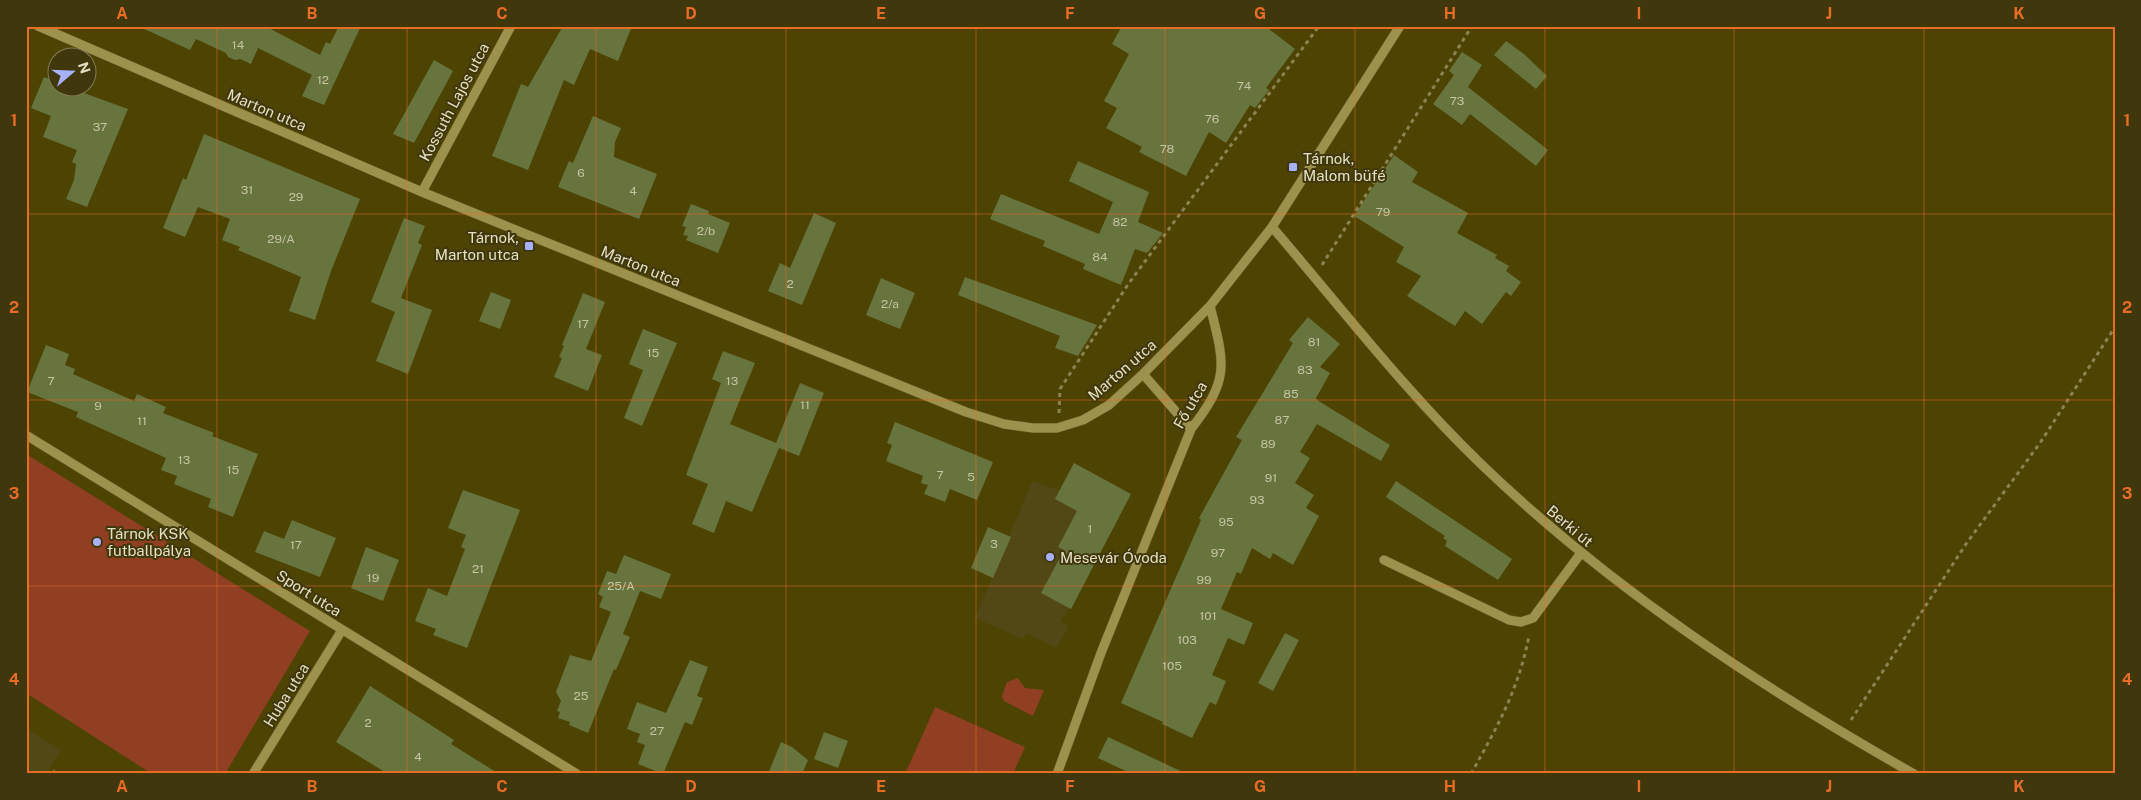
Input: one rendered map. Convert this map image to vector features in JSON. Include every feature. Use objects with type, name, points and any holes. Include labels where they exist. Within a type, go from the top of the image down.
[{"type":"street","name":"Marton utca","points":[[38,26],[422,192],[966,412],[1004,424],[1033,428],[1057,428],[1083,420],[1109,405],[1143,374],[1210,306]]},
{"type":"street","name":"Kossuth Lajos utca","points":[[422,192],[511,26]]},
{"type":"street","points":[[1210,306],[1272,226],[1400,26]]},
{"type":"street","name":"Berki út","points":[[1272,226],[1430,411],[1479,462],[1532,512],[1657,612],[1727,660],[1843,734],[1914,774]]},
{"type":"street","name":"Fő utca","points":[[1057,774],[1101,653],[1191,428],[1210,404],[1218,385],[1222,362],[1210,306]]},
{"type":"street","points":[[1143,374],[1191,428]]},
{"type":"street","name":"Sport utca","points":[[26,436],[577,774]]},
{"type":"street","points":[[1384,560],[1510,620],[1521,622],[1533,618],[1581,553]]},
{"type":"street","name":"Huba utca","points":[[253,774],[342,630]]},
{"type":"path","points":[[1057,428],[1060,389],[1124,291],[1320,26]]},
{"type":"path","points":[[1313,274],[1323,263],[1472,26]]},
{"type":"path","points":[[1843,734],[1876,679],[1966,544],[2040,443],[2115,327]]},
{"type":"path","points":[[1472,774],[1508,707],[1524,663],[1533,618]]},
{"type":"shaded area","name":"Tárnok KSK futballpálya","points":[[26,454],[310,631],[225,774],[152,774],[26,693]]},
{"type":"shaded area","name":"Mesevár Óvoda","points":[[1074,463],[1131,494],[1071,609],[1069,608],[1061,622],[1069,626],[1057,648],[1026,633],[1023,639],[975,618],[1032,481],[1059,490]]},
{"type":"shaded area","points":[[1018,678],[1025,688],[1044,690],[1033,716],[1004,701],[1002,696],[1007,682]]},
{"type":"shaded area","points":[[935,707],[1025,747],[1013,774],[905,774]]},
{"type":"shaded area","points":[[26,728],[61,750],[47,774],[26,774]]},
{"type":"building","points":[[138,26],[265,26],[320,55],[326,42],[330,44],[339,26],[361,26],[324,105],[302,96],[312,75],[258,48],[251,64],[240,59],[235,60],[228,57],[226,53],[196,39],[190,50]]},
{"type":"building","points":[[563,26],[632,26],[618,61],[590,49],[574,85],[564,80],[528,170],[492,156],[521,84],[528,87]]},
{"type":"building","points":[[1122,26],[1265,26],[1295,49],[1266,88],[1269,90],[1255,108],[1250,105],[1226,143],[1209,132],[1186,176],[1139,152],[1142,147],[1106,128],[1117,108],[1104,101],[1129,54],[1112,44]]},
{"type":"building","points":[[1506,41],[1524,54],[1547,76],[1536,89],[1494,55]]},
{"type":"building","points":[[1462,52],[1482,65],[1468,87],[1548,150],[1536,166],[1470,114],[1462,125],[1433,104],[1454,75],[1449,71]]},
{"type":"building","points":[[434,60],[453,71],[414,143],[393,134]]},
{"type":"building","points":[[44,77],[48,78],[48,98],[98,98],[128,109],[87,207],[66,199],[74,180],[76,164],[72,162],[77,150],[43,137],[51,116],[31,108]]},
{"type":"building","points":[[593,116],[621,128],[615,142],[614,157],[657,174],[639,219],[558,187],[569,161],[573,163]]},
{"type":"building","points":[[204,134],[360,199],[331,271],[315,320],[289,311],[301,277],[238,250],[240,247],[222,240],[230,219],[198,207],[185,237],[163,228],[183,178],[186,180]]},
{"type":"building","points":[[1394,155],[1418,172],[1412,182],[1468,213],[1457,233],[1497,255],[1495,258],[1509,266],[1506,271],[1521,282],[1511,296],[1506,292],[1482,324],[1465,311],[1455,326],[1407,296],[1421,276],[1396,262],[1404,247],[1354,216]]},
{"type":"building","points":[[1078,161],[1149,192],[1138,222],[1163,233],[1147,253],[1135,249],[1121,285],[1083,269],[1085,264],[1043,246],[1045,241],[990,219],[1001,194],[1099,234],[1113,202],[1069,181]]},
{"type":"building","points":[[691,204],[709,211],[708,214],[730,223],[718,253],[686,240],[688,236],[683,235],[686,227],[682,226]]},
{"type":"building","points":[[814,213],[836,223],[802,305],[768,291],[780,263],[790,268]]},
{"type":"building","points":[[404,218],[425,226],[418,243],[422,245],[401,298],[432,310],[408,374],[376,361],[395,312],[371,302]]},
{"type":"building","points":[[965,277],[1097,325],[1078,356],[1055,348],[1060,336],[958,295]]},
{"type":"building","points":[[881,278],[915,293],[900,329],[866,315]]},
{"type":"building","points":[[491,292],[511,300],[500,329],[479,321]]},
{"type":"building","points":[[583,293],[605,302],[586,349],[602,355],[588,391],[554,377],[562,358],[559,357],[564,346],[562,345]]},
{"type":"building","points":[[1308,317],[1340,344],[1320,367],[1330,373],[1316,398],[1317,400],[1390,445],[1381,461],[1317,424],[1300,452],[1310,458],[1295,483],[1314,495],[1306,508],[1319,516],[1293,565],[1273,553],[1270,559],[1252,548],[1241,574],[1237,572],[1221,609],[1253,623],[1244,645],[1228,638],[1212,675],[1226,681],[1216,705],[1210,702],[1192,738],[1162,724],[1163,722],[1121,703],[1201,520],[1199,518],[1242,440],[1236,437],[1293,343],[1289,340]]},
{"type":"building","points":[[643,329],[677,343],[642,426],[624,418],[643,370],[629,364]]},
{"type":"building","points":[[46,345],[69,354],[65,365],[75,369],[73,374],[134,401],[137,394],[166,407],[163,413],[214,433],[212,436],[258,454],[233,517],[208,507],[211,499],[174,484],[177,476],[161,470],[166,458],[76,417],[78,412],[27,392]]},
{"type":"building","points":[[723,351],[755,363],[730,424],[776,443],[800,383],[824,393],[799,456],[779,448],[752,512],[726,501],[714,533],[692,524],[708,484],[686,475],[721,383],[712,379]]},
{"type":"building","points":[[895,422],[993,462],[977,500],[950,489],[945,502],[924,494],[928,485],[921,483],[923,476],[886,461],[892,445],[887,443]]},
{"type":"building","points":[[1074,463],[1131,494],[1071,609],[1041,593],[1064,550],[1058,547],[1077,511],[1055,499]]},
{"type":"building","points":[[1396,481],[1512,559],[1498,580],[1445,546],[1447,541],[1443,538],[1445,536],[1386,497]]},
{"type":"building","points":[[463,490],[520,510],[467,648],[433,635],[436,629],[415,621],[428,588],[447,596],[465,549],[461,547],[466,535],[448,528]]},
{"type":"building","points":[[292,520],[336,538],[320,577],[255,552],[264,531],[284,539]]},
{"type":"building","points":[[988,527],[1011,537],[993,578],[971,568]]},
{"type":"building","points":[[366,547],[399,560],[383,601],[351,588]]},
{"type":"building","points":[[624,555],[671,574],[661,599],[640,591],[623,634],[630,637],[616,670],[614,669],[588,733],[569,725],[570,722],[558,718],[560,712],[557,711],[561,701],[556,692],[570,655],[591,661],[611,612],[599,607],[603,597],[598,594],[607,571],[616,574]]},
{"type":"building","points":[[1285,633],[1299,640],[1273,691],[1258,683]]},
{"type":"building","points":[[690,660],[708,667],[697,696],[703,698],[692,725],[685,722],[663,774],[638,764],[645,745],[637,742],[640,734],[627,729],[637,702],[666,713]]},
{"type":"building","points":[[370,686],[454,740],[451,744],[499,774],[388,774],[336,742]]},
{"type":"building","points":[[824,732],[848,741],[838,768],[814,759]]},
{"type":"building","points":[[1108,737],[1187,774],[1132,774],[1098,758]]},
{"type":"building","points":[[781,742],[792,747],[808,760],[802,774],[768,774]]},
{"type":"place","name":"Tárnok, Malom büfé","points":[[1293,167]]},
{"type":"place","name":"Tárnok, Marton utca","points":[[529,246]]},
{"type":"place","name":"Tárnok KSK futballpálya","points":[[97,542]]},
{"type":"place","name":"Mesevár Óvoda","points":[[1050,557]]}]
